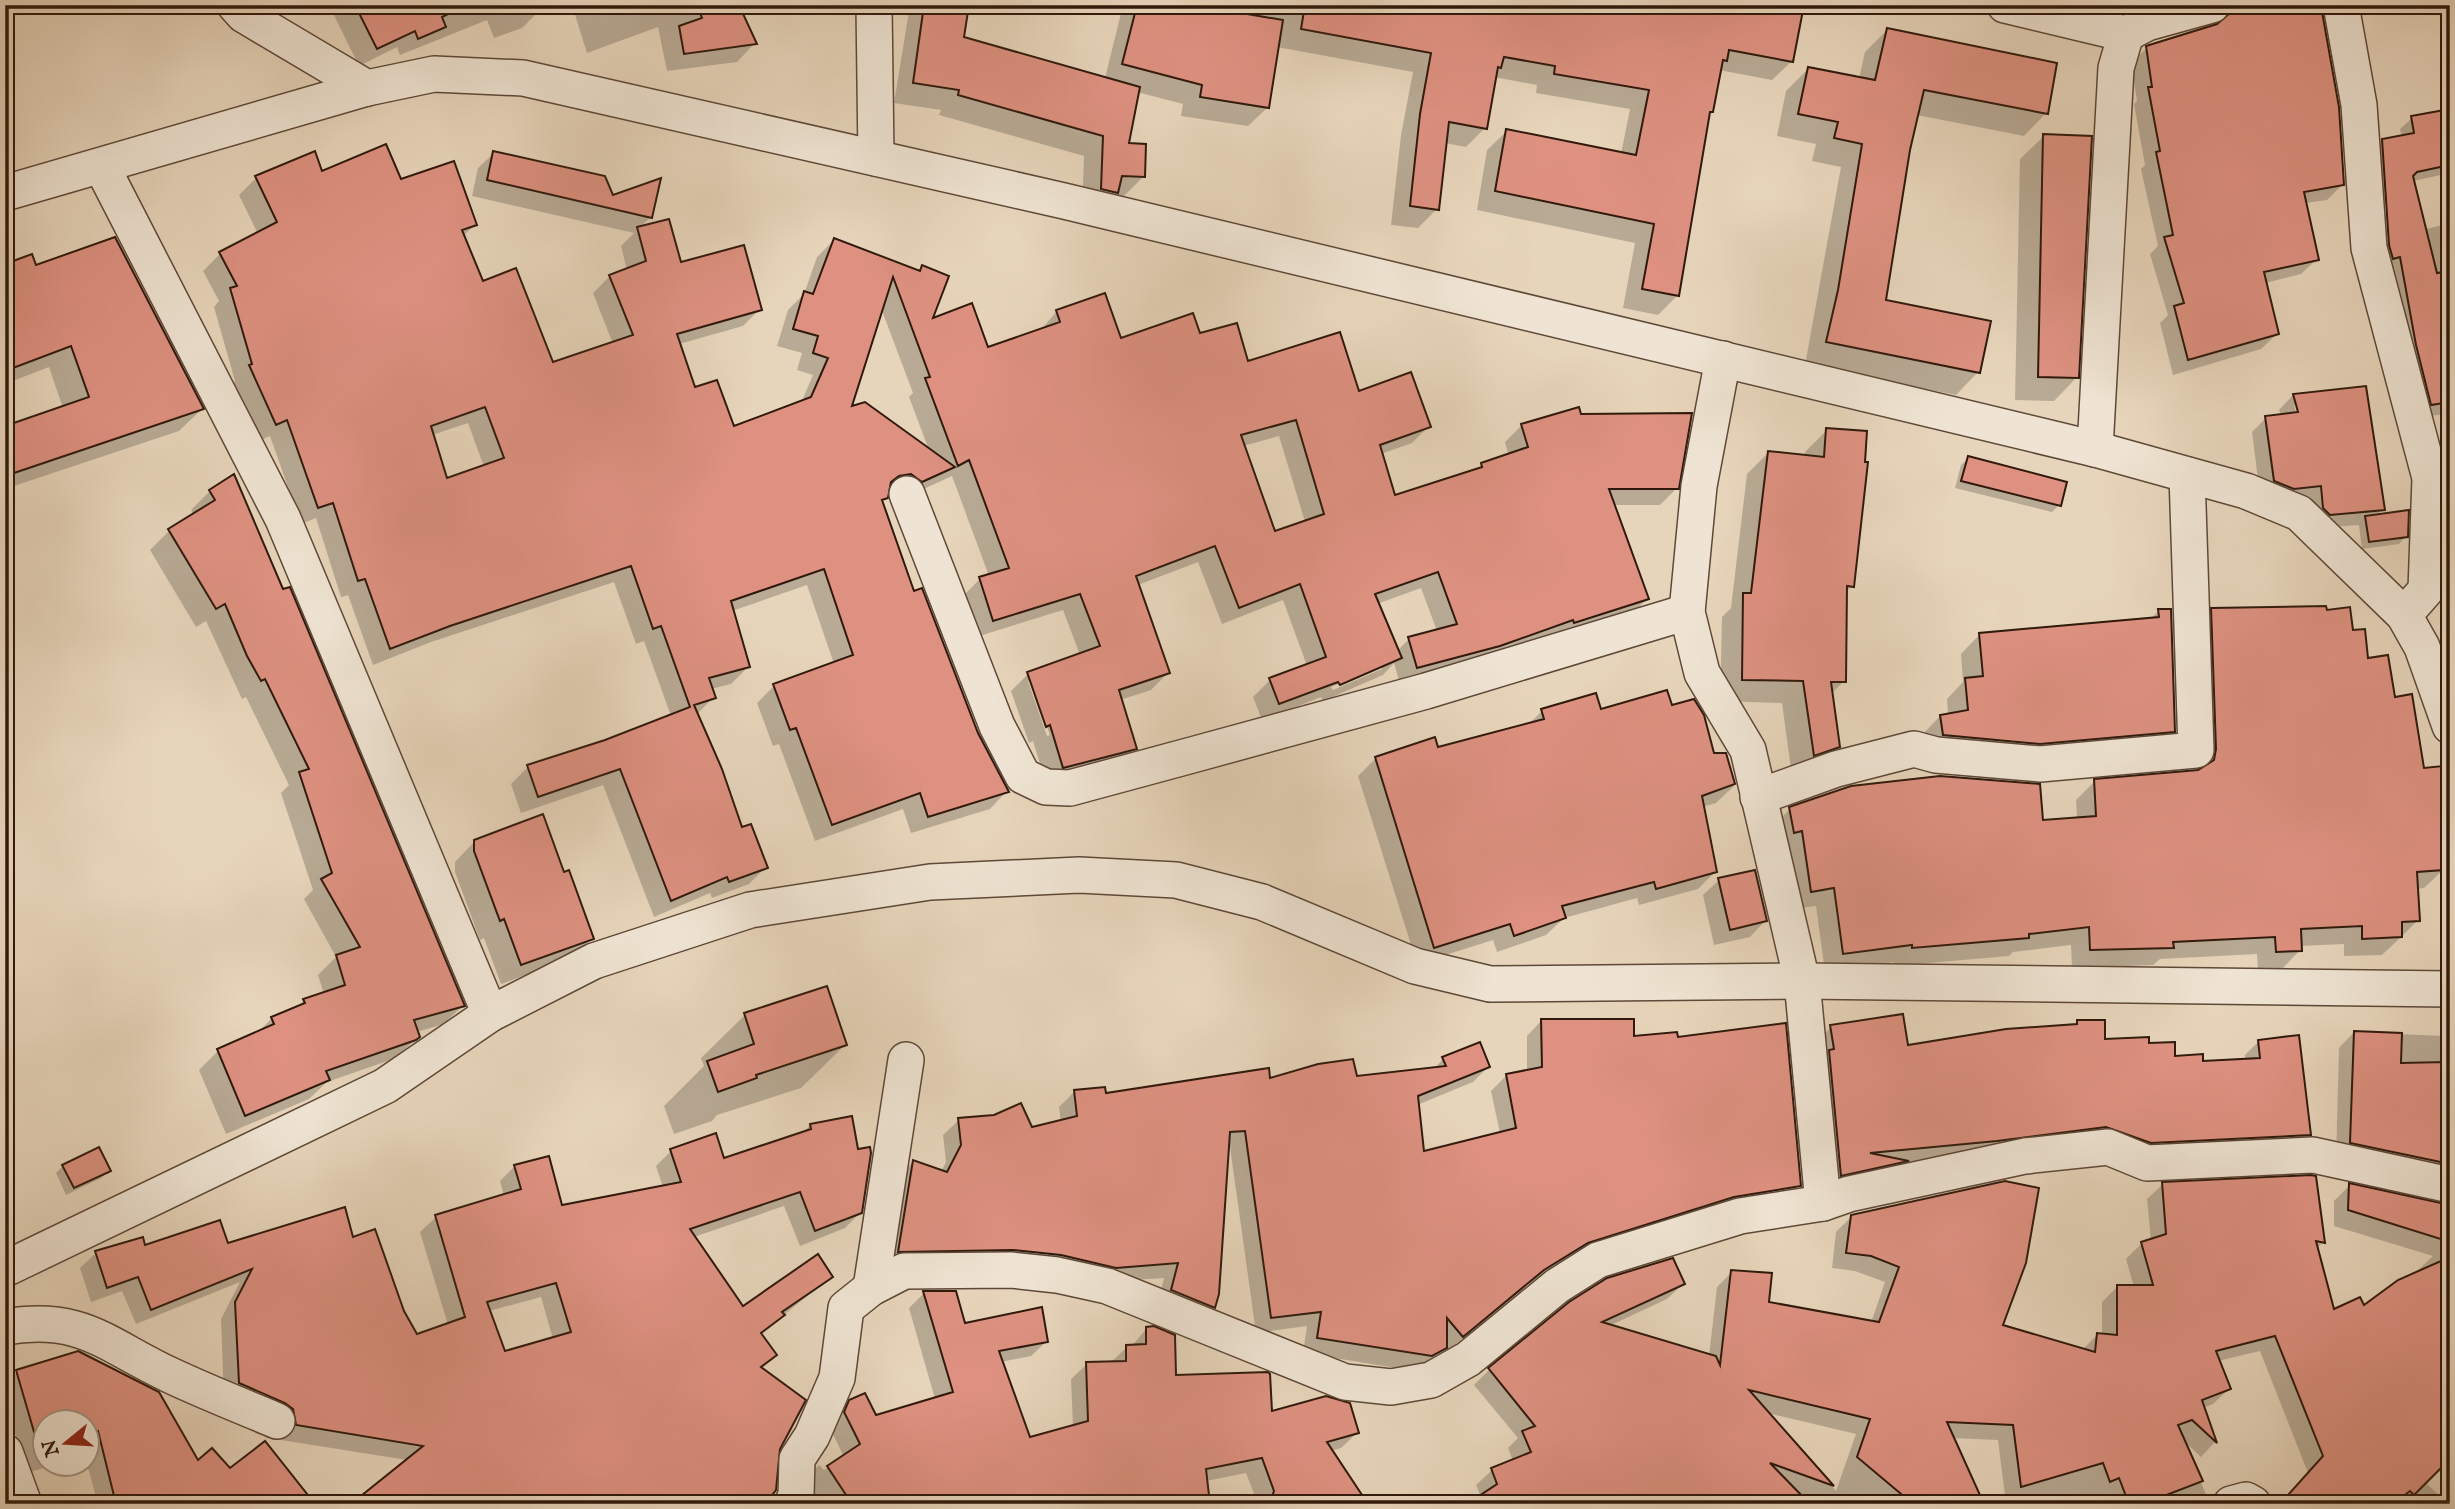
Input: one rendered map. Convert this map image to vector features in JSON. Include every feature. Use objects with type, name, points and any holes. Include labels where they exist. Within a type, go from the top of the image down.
[{"type":"street","points":[[235,5],[244,15],[367,88]]},
{"type":"street","points":[[874,5],[876,158]]},
{"type":"street","points":[[2005,5],[2126,34],[2147,23],[2212,5]]},
{"type":"street","points":[[2341,5],[2359,105],[2369,248],[2430,478],[2426,590],[2404,615]]},
{"type":"street","points":[[2095,449],[2116,68],[2126,34]]},
{"type":"street","points":[[5,192],[102,167],[367,88],[434,74],[523,78],[876,158],[1723,359],[2095,449],[2246,491],[2300,513],[2404,615],[2422,647],[2448,716]]},
{"type":"street","points":[[102,167],[283,519],[490,1014]]},
{"type":"street","points":[[1723,359],[1699,486],[1687,612],[1702,673],[1748,750],[1802,981],[1823,1203]]},
{"type":"street","points":[[1758,797],[1836,769],[1913,749],[1936,755],[2040,764],[2196,750],[2187,475]]},
{"type":"street","points":[[907,494],[997,726],[1023,776],[1046,787],[1070,788],[1178,759],[1426,691],[1687,612]]},
{"type":"street","points":[[5,1269],[385,1086],[490,1014],[594,961],[750,910],[930,882],[1079,875],[1177,880],[1262,902],[1415,966],[1490,984],[1802,981],[2450,989]]},
{"type":"street","points":[[871,1288],[906,1060]]},
{"type":"street","points":[[792,1504],[796,1495],[797,1460],[812,1436],[837,1378],[846,1308],[871,1288],[904,1271],[1011,1270],[1057,1275],[1107,1286],[1345,1381],[1391,1387],[1431,1380],[1468,1359],[1557,1286],[1598,1260],[1740,1216],[1823,1203],[1849,1194],[2025,1156],[2108,1147],[2147,1163],[2313,1155],[2450,1185]]},
{"type":"street","points":[[5,1327],[30,1323],[72,1326],[103,1337],[171,1376],[277,1421]]},
{"type":"street","points":[[5,1452],[24,1504]]},
{"type":"street","points":[[2231,1504],[2246,1500],[2253,1504]]},
{"type":"building","points":[[355,5],[466,5],[442,17],[446,27],[418,39],[415,31],[377,49]]},
{"type":"building","points":[[697,5],[739,5],[757,44],[684,54],[679,26],[702,18]]},
{"type":"building","points":[[924,5],[969,5],[964,37],[1140,87],[1129,143],[1146,144],[1145,177],[1122,176],[1118,193],[1101,189],[1103,136],[958,95],[959,90],[913,83]]},
{"type":"building","points":[[1137,5],[1194,5],[1283,20],[1269,108],[1200,97],[1202,85],[1122,64]]},
{"type":"building","points":[[1305,5],[1804,5],[1793,62],[1729,50],[1727,61],[1723,60],[1713,112],[1710,112],[1679,296],[1642,289],[1654,224],[1495,191],[1506,129],[1636,155],[1649,90],[1554,74],[1555,66],[1504,57],[1501,68],[1498,67],[1487,129],[1449,122],[1439,210],[1410,206],[1420,114],[1431,53],[1301,29]]},
{"type":"building","points":[[2285,5],[2286,12],[2321,6],[2339,107],[2344,185],[2304,192],[2319,260],[2264,272],[2279,334],[2188,360],[2174,306],[2184,303],[2164,237],[2173,235],[2156,152],[2160,151],[2148,87],[2152,87],[2146,46],[2217,24],[2230,13]]},
{"type":"building","points":[[1887,28],[2057,63],[2048,114],[1924,90],[1910,150],[1886,300],[1991,321],[1980,373],[1826,342],[1838,290],[1862,144],[1834,138],[1838,122],[1798,114],[1808,67],[1875,80]]},
{"type":"building","points":[[2450,109],[2450,165],[2417,172],[2413,176],[2437,273],[2450,271],[2450,402],[2431,405],[2416,345],[2400,257],[2393,259],[2389,245],[2382,139],[2414,133],[2411,116]]},
{"type":"building","points":[[2043,134],[2092,136],[2079,378],[2038,377]]},
{"type":"building","points":[[386,144],[401,179],[454,161],[477,225],[462,230],[483,281],[516,268],[553,362],[633,335],[609,275],[646,261],[637,227],[669,219],[681,262],[744,245],[762,310],[677,334],[695,387],[717,380],[734,426],[811,397],[828,358],[813,353],[818,336],[793,329],[804,291],[813,294],[834,238],[920,271],[922,265],[949,276],[933,318],[972,303],[988,347],[1060,322],[1056,310],[1105,293],[1121,338],[1193,313],[1200,333],[1237,323],[1248,361],[1340,332],[1359,391],[1411,372],[1431,427],[1380,445],[1395,495],[1482,467],[1481,463],[1528,447],[1521,424],[1579,407],[1581,414],[1692,413],[1679,489],[1609,489],[1649,599],[1574,623],[1573,620],[1500,646],[1417,668],[1408,637],[1457,624],[1438,572],[1375,594],[1402,658],[1340,685],[1338,682],[1279,704],[1269,678],[1326,657],[1300,584],[1239,608],[1215,546],[1136,576],[1170,673],[1119,690],[1137,749],[1063,768],[1050,725],[1046,727],[1027,672],[1100,646],[1080,594],[993,621],[979,577],[1009,568],[969,460],[958,466],[925,378],[930,377],[893,277],[852,406],[865,402],[955,467],[922,482],[911,474],[899,476],[891,482],[888,498],[882,500],[914,591],[922,588],[978,733],[1009,792],[928,817],[920,793],[832,825],[796,728],[790,730],[773,684],[853,655],[824,569],[731,601],[750,667],[709,678],[716,698],[694,705],[722,769],[742,827],[751,824],[768,868],[729,882],[727,877],[671,901],[620,769],[538,797],[527,765],[605,740],[690,707],[661,626],[653,629],[631,566],[450,626],[390,649],[365,579],[358,581],[333,503],[318,508],[287,420],[276,425],[249,365],[252,364],[230,288],[237,286],[219,252],[277,222],[255,176],[315,151],[322,171]],"holes":[[[485,407],[504,458],[447,478],[431,426]],[[1296,420],[1324,514],[1275,531],[1241,435]]]},
{"type":"building","points":[[493,151],[605,176],[613,195],[661,178],[652,218],[487,180]]},
{"type":"building","points":[[115,237],[204,409],[5,476],[5,426],[89,397],[71,346],[5,371],[5,264],[32,254],[36,265]]},
{"type":"building","points":[[2366,386],[2385,510],[2330,515],[2323,508],[2321,486],[2294,489],[2274,481],[2265,416],[2298,412],[2293,394]]},
{"type":"building","points":[[1826,428],[1867,431],[1865,462],[1868,462],[1854,587],[1847,586],[1846,682],[1831,682],[1840,747],[1814,756],[1803,681],[1742,680],[1743,593],[1751,593],[1768,451],[1824,457]]},
{"type":"building","points":[[1968,456],[2067,482],[2061,506],[1961,481]]},
{"type":"building","points":[[234,474],[283,589],[290,587],[465,1006],[414,1020],[420,1037],[416,1040],[326,1071],[330,1080],[245,1116],[217,1049],[274,1024],[271,1017],[305,1003],[303,999],[345,985],[336,955],[360,947],[321,879],[332,873],[299,772],[309,769],[265,679],[261,681],[247,656],[225,604],[216,609],[168,529],[215,500],[209,490]]},
{"type":"building","points":[[2409,510],[2408,537],[2369,542],[2365,516]]},
{"type":"building","points":[[2326,606],[2327,610],[2350,607],[2353,630],[2365,629],[2368,658],[2388,655],[2395,697],[2412,694],[2424,768],[2443,766],[2449,834],[2442,834],[2444,870],[2417,872],[2420,921],[2402,922],[2402,937],[2362,939],[2362,926],[2301,929],[2302,951],[2276,952],[2275,937],[2173,942],[2174,948],[2090,950],[2089,927],[2029,934],[2029,938],[1912,948],[1912,945],[1843,954],[1834,888],[1811,892],[1802,831],[1794,833],[1789,807],[1851,786],[1940,776],[2040,784],[2043,820],[2096,816],[2094,779],[2198,770],[2214,760],[2216,749],[2211,608]]},
{"type":"building","points":[[2158,609],[2171,609],[2175,732],[2040,744],[1943,735],[1940,715],[1968,710],[1965,678],[1983,676],[1979,633],[2159,617]]},
{"type":"building","points":[[1667,690],[1672,705],[1694,699],[1704,715],[1714,753],[1726,753],[1735,784],[1702,796],[1717,872],[1656,889],[1654,882],[1562,906],[1566,918],[1514,936],[1510,924],[1434,948],[1375,757],[1435,737],[1438,747],[1544,719],[1541,709],[1596,693],[1601,709]]},
{"type":"building","points":[[543,814],[564,872],[569,870],[594,939],[521,965],[504,919],[500,921],[474,851],[474,840]]},
{"type":"building","points":[[1755,870],[1767,921],[1730,930],[1718,878]]},
{"type":"building","points":[[827,986],[847,1045],[756,1075],[757,1078],[718,1092],[707,1061],[754,1044],[744,1013]]},
{"type":"building","points":[[1903,1014],[1908,1045],[2006,1029],[2077,1024],[2077,1020],[2105,1020],[2105,1039],[2149,1037],[2149,1043],[2175,1042],[2175,1056],[2203,1054],[2203,1061],[2260,1058],[2258,1040],[2299,1035],[2311,1135],[2151,1143],[2106,1127],[1870,1153],[1909,1161],[1841,1176],[1829,1050],[1834,1049],[1830,1025]]},
{"type":"building","points":[[1541,1019],[1634,1019],[1634,1036],[1677,1032],[1678,1037],[1786,1023],[1801,1186],[1734,1197],[1588,1243],[1544,1270],[1463,1337],[1447,1318],[1447,1348],[1432,1356],[1317,1338],[1321,1312],[1271,1318],[1245,1131],[1230,1132],[1219,1294],[1215,1308],[1171,1290],[1178,1263],[1116,1268],[1061,1255],[1013,1250],[898,1252],[913,1160],[947,1172],[961,1145],[958,1118],[994,1115],[1021,1103],[1032,1127],[1077,1116],[1074,1090],[1105,1087],[1106,1093],[1269,1068],[1270,1078],[1318,1064],[1353,1059],[1357,1076],[1446,1066],[1442,1057],[1480,1042],[1490,1067],[1418,1096],[1424,1151],[1516,1128],[1506,1074],[1542,1067]]},
{"type":"building","points":[[2354,1031],[2402,1033],[2401,1063],[2446,1062],[2450,1164],[2350,1143]]},
{"type":"building","points":[[852,1116],[858,1149],[870,1147],[871,1153],[862,1213],[815,1231],[800,1192],[690,1229],[743,1306],[818,1254],[833,1277],[782,1312],[785,1315],[761,1333],[777,1355],[761,1367],[806,1400],[780,1449],[776,1490],[765,1504],[351,1504],[423,1446],[296,1425],[293,1409],[285,1403],[239,1383],[235,1302],[252,1269],[151,1310],[138,1277],[107,1288],[95,1251],[143,1237],[145,1245],[220,1220],[228,1243],[345,1207],[353,1237],[375,1229],[404,1311],[417,1334],[465,1317],[435,1215],[521,1189],[514,1165],[549,1156],[562,1205],[681,1182],[670,1149],[716,1133],[724,1158],[811,1129],[810,1124]],"holes":[[[556,1283],[571,1332],[505,1351],[487,1302]]]},
{"type":"building","points":[[99,1147],[111,1171],[74,1188],[62,1165]]},
{"type":"building","points":[[2316,1176],[2325,1243],[2316,1241],[2334,1309],[2360,1297],[2364,1305],[2398,1280],[2450,1257],[2450,1459],[2414,1495],[2410,1491],[2393,1504],[2280,1504],[2323,1456],[2275,1336],[2216,1351],[2231,1389],[2202,1400],[2217,1443],[2192,1420],[2178,1425],[2203,1481],[2143,1504],[2129,1504],[2119,1478],[2110,1482],[2103,1463],[2021,1487],[2013,1425],[1947,1422],[1984,1504],[1913,1504],[1857,1457],[1870,1419],[1749,1390],[1834,1486],[1770,1463],[1810,1504],[1467,1504],[1497,1484],[1491,1468],[1531,1452],[1522,1431],[1535,1426],[1488,1368],[1569,1302],[1607,1278],[1673,1258],[1685,1284],[1602,1322],[1716,1356],[1720,1365],[1731,1270],[1772,1273],[1769,1302],[1879,1322],[1899,1267],[1871,1256],[1846,1253],[1851,1215],[2005,1181],[2039,1188],[2026,1263],[2003,1325],[2095,1352],[2097,1333],[2117,1335],[2117,1285],[2153,1285],[2141,1242],[2166,1234],[2162,1182]]},
{"type":"building","points":[[2349,1183],[2450,1205],[2450,1242],[2348,1210]]},
{"type":"building","points":[[923,1291],[956,1291],[965,1323],[1042,1307],[1048,1342],[999,1351],[1030,1437],[1088,1421],[1086,1362],[1126,1361],[1126,1345],[1146,1344],[1146,1327],[1154,1326],[1175,1335],[1176,1375],[1268,1372],[1272,1411],[1326,1396],[1350,1403],[1359,1433],[1327,1442],[1368,1504],[1269,1504],[1274,1491],[1262,1458],[1206,1469],[1210,1504],[852,1504],[827,1466],[860,1444],[844,1412],[849,1400],[865,1393],[876,1415],[953,1392]]},
{"type":"building","points":[[78,1351],[159,1392],[198,1460],[212,1448],[230,1468],[265,1441],[315,1504],[116,1504],[102,1447],[102,1408],[32,1408],[32,1425],[16,1370]]}]
